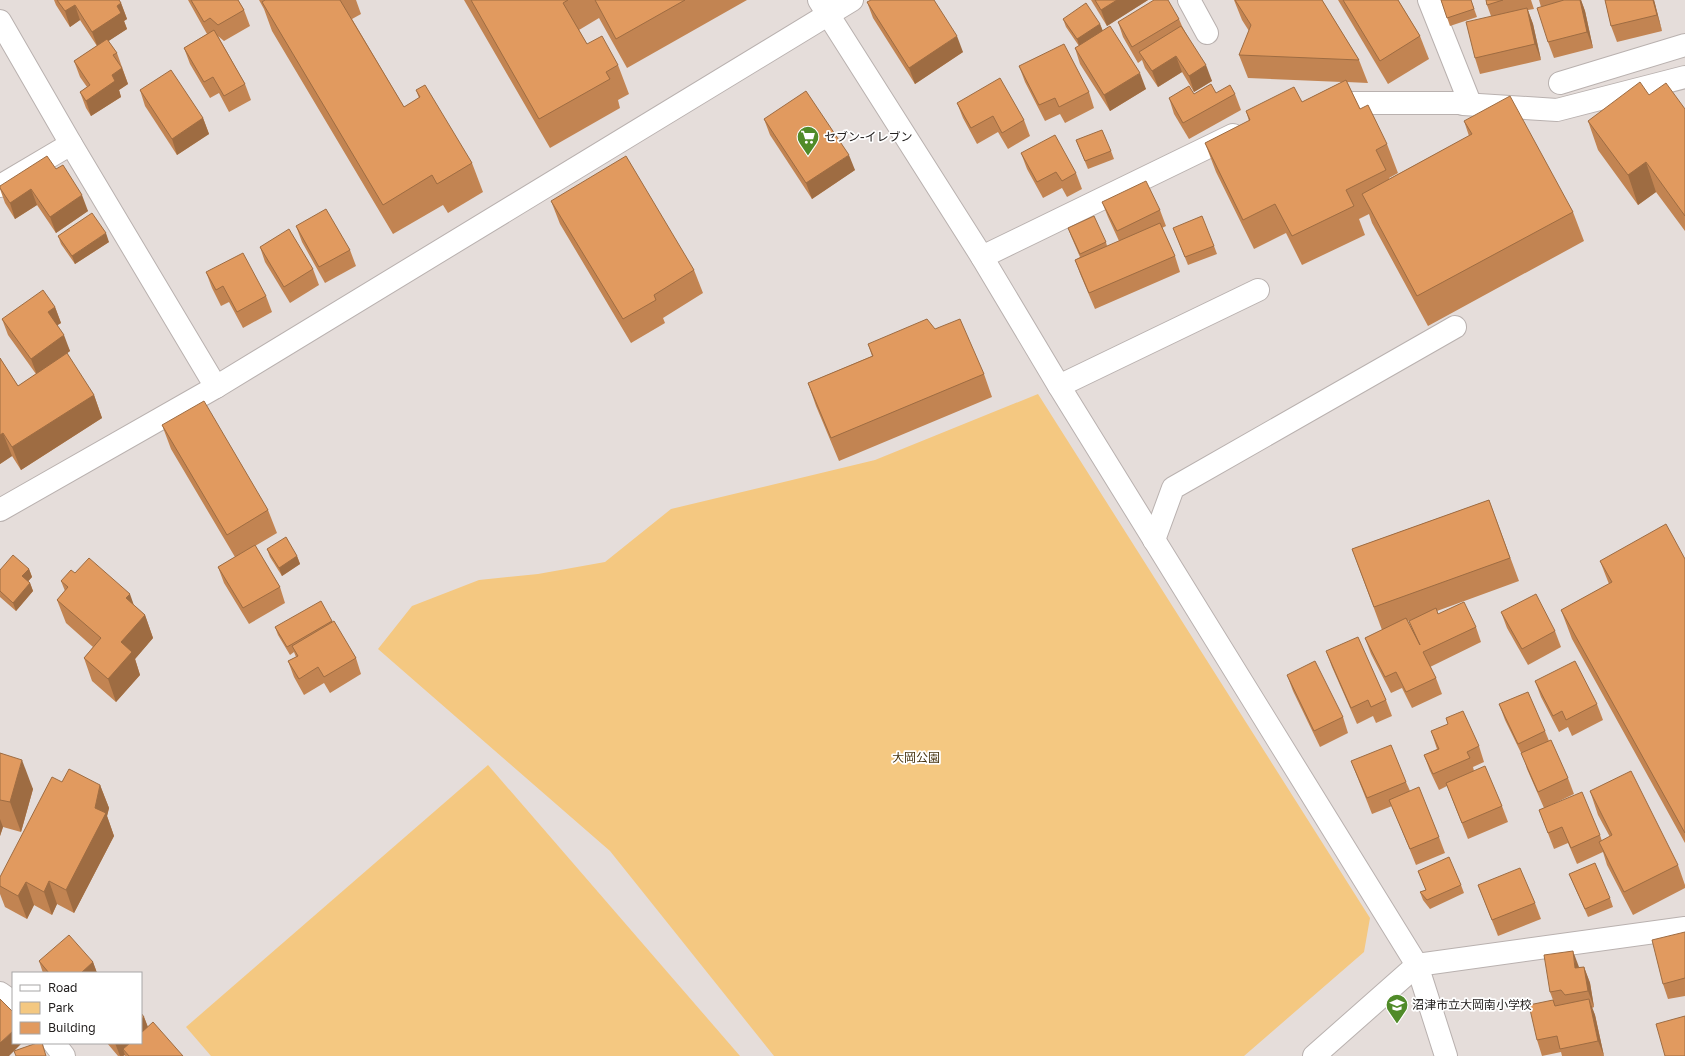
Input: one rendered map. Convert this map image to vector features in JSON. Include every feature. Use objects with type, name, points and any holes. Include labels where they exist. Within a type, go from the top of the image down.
[{"type":"street","points":[[0,510],[216,387],[823,7],[852,0]]},
{"type":"street","points":[[1189,0],[1207,33]]},
{"type":"street","points":[[1305,103],[1470,104],[1429,0]]},
{"type":"street","points":[[823,7],[982,257],[1059,386],[1417,965],[1446,1056]]},
{"type":"street","points":[[0,21],[71,144],[216,387]]},
{"type":"street","points":[[1560,83],[1685,45]]},
{"type":"street","points":[[1463,104],[1557,110],[1685,78]]},
{"type":"street","points":[[982,257],[1254,125]]},
{"type":"street","points":[[0,186],[71,144]]},
{"type":"street","points":[[1059,386],[1258,290]]},
{"type":"street","points":[[1154,540],[1173,488],[1455,327]]},
{"type":"street","points":[[1314,1056],[1417,965],[1685,928]]},
{"type":"street","points":[[0,993],[12,1001]]},
{"type":"street","points":[[55,1044],[64,1056]]},
{"type":"green space","name":"大岡公園","points":[[1038,394],[1370,918],[1364,952],[1244,1056],[774,1056],[610,851],[378,649],[412,606],[479,580],[538,574],[605,562],[671,509],[875,460]]},
{"type":"green space","points":[[488,765],[740,1056],[211,1056],[186,1027]]},
{"type":"building","points":[[57,0],[119,0],[121,3],[117,6],[121,13],[92,32],[75,5],[65,11]]},
{"type":"building","points":[[191,0],[238,0],[244,10],[218,25],[210,18],[204,22]]},
{"type":"building","points":[[265,0],[340,0],[404,107],[420,97],[416,90],[425,85],[472,163],[437,184],[432,175],[383,205],[262,2]]},
{"type":"building","points":[[471,0],[568,0],[563,3],[587,44],[602,36],[618,65],[606,72],[610,79],[539,119]]},
{"type":"building","points":[[595,0],[685,0],[616,39]]},
{"type":"building","points":[[871,0],[934,0],[957,36],[909,68],[867,2]]},
{"type":"building","points":[[1095,0],[1117,0],[1101,10]]},
{"type":"building","points":[[1154,0],[1168,0],[1179,19],[1132,47],[1118,22]]},
{"type":"building","points":[[1235,0],[1322,0],[1359,60],[1239,55],[1251,25]]},
{"type":"building","points":[[1343,0],[1398,0],[1420,36],[1380,61]]},
{"type":"building","points":[[1441,0],[1471,0],[1474,9],[1447,18]]},
{"type":"building","points":[[1486,0],[1503,0],[1487,5]]},
{"type":"building","points":[[1564,0],[1580,0],[1587,32],[1548,42],[1537,8]]},
{"type":"building","points":[[1605,0],[1653,0],[1657,15],[1611,26]]},
{"type":"building","points":[[1086,3],[1100,24],[1077,39],[1063,19]]},
{"type":"building","points":[[1527,8],[1535,44],[1475,58],[1466,22]]},
{"type":"building","points":[[1110,26],[1140,73],[1104,95],[1075,48]]},
{"type":"building","points":[[1181,26],[1206,65],[1189,76],[1176,56],[1152,71],[1139,52]]},
{"type":"building","points":[[214,30],[245,84],[224,96],[213,77],[204,82],[184,48]]},
{"type":"building","points":[[107,39],[117,53],[113,55],[122,68],[112,75],[115,81],[86,101],[80,92],[90,85],[74,61]]},
{"type":"building","points":[[1064,44],[1089,92],[1059,107],[1055,98],[1039,105],[1019,66]]},
{"type":"building","points":[[171,70],[203,118],[172,139],[140,90]]},
{"type":"building","points":[[1000,78],[1024,120],[1002,133],[993,116],[971,128],[957,103]]},
{"type":"building","points":[[1346,80],[1360,109],[1368,105],[1387,144],[1376,150],[1386,170],[1346,190],[1354,206],[1292,236],[1275,204],[1243,220],[1205,143],[1250,120],[1246,111],[1294,87],[1302,102]]},
{"type":"building","points":[[1640,82],[1649,95],[1666,83],[1685,109],[1685,216],[1646,162],[1628,175],[1588,121]]},
{"type":"building","points":[[1211,84],[1216,93],[1230,85],[1235,94],[1183,123],[1169,98],[1189,86],[1194,94]]},
{"type":"building","points":[[806,91],[849,155],[806,183],[764,119]]},
{"type":"building","points":[[1510,96],[1573,212],[1417,296],[1362,194],[1472,134],[1464,121]]},
{"type":"building","points":[[1102,130],[1111,151],[1085,161],[1076,140]]},
{"type":"building","points":[[1055,135],[1076,173],[1062,181],[1056,172],[1037,182],[1021,153]]},
{"type":"building","points":[[47,156],[56,169],[63,165],[82,195],[50,217],[31,189],[10,203],[0,188],[0,186]]},
{"type":"building","points":[[626,156],[694,270],[654,295],[656,300],[623,319],[551,201]]},
{"type":"building","points":[[1146,181],[1160,210],[1117,231],[1102,202]]},
{"type":"building","points":[[326,209],[350,250],[319,267],[296,226]]},
{"type":"building","points":[[92,213],[106,233],[72,256],[58,236]]},
{"type":"building","points":[[1094,216],[1106,242],[1080,254],[1068,228]]},
{"type":"building","points":[[1202,216],[1214,246],[1185,257],[1173,228]]},
{"type":"building","points":[[1160,223],[1175,256],[1089,293],[1075,260]]},
{"type":"building","points":[[289,229],[313,269],[284,287],[260,247]]},
{"type":"building","points":[[243,253],[266,296],[237,312],[223,286],[216,290],[206,272]]},
{"type":"building","points":[[43,290],[55,307],[48,312],[64,335],[31,359],[2,319]]},
{"type":"building","points":[[927,319],[935,329],[960,319],[984,374],[831,438],[808,383],[873,356],[868,344]]},
{"type":"building","points":[[67,353],[94,395],[12,447],[3,433],[0,435],[0,358],[18,386]]},
{"type":"building","points":[[204,401],[268,510],[227,535],[162,425]]},
{"type":"building","points":[[1489,500],[1510,558],[1374,607],[1352,549]]},
{"type":"building","points":[[1666,524],[1685,559],[1685,833],[1561,610],[1612,582],[1600,561]]},
{"type":"building","points":[[286,537],[297,556],[279,568],[267,549]]},
{"type":"building","points":[[255,545],[280,587],[243,608],[218,567]]},
{"type":"building","points":[[13,555],[29,569],[22,576],[30,583],[13,603],[0,591],[0,570]]},
{"type":"building","points":[[89,558],[130,594],[126,598],[145,615],[121,642],[132,652],[108,679],[84,658],[101,638],[57,600],[68,587],[61,581],[71,570],[75,573]]},
{"type":"building","points":[[1536,594],[1555,631],[1522,649],[1501,612]]},
{"type":"building","points":[[321,601],[332,621],[287,647],[275,627]]},
{"type":"building","points":[[1464,602],[1476,627],[1423,652],[1436,678],[1406,692],[1396,672],[1385,677],[1365,638],[1406,618],[1420,645],[1409,621],[1436,608],[1438,614]]},
{"type":"building","points":[[334,621],[356,658],[324,677],[318,667],[299,679],[288,661],[298,656],[292,646]]},
{"type":"building","points":[[1358,637],[1386,700],[1371,707],[1368,700],[1351,708],[1326,651]]},
{"type":"building","points":[[1315,661],[1343,717],[1314,731],[1287,675]]},
{"type":"building","points":[[1575,661],[1597,704],[1566,720],[1562,711],[1553,716],[1535,681]]},
{"type":"building","points":[[1528,692],[1545,731],[1518,744],[1499,704]]},
{"type":"building","points":[[1463,711],[1479,746],[1467,752],[1470,758],[1433,774],[1424,755],[1439,749],[1431,731],[1448,724],[1446,718]]},
{"type":"building","points":[[1551,740],[1568,778],[1538,792],[1521,753]]},
{"type":"building","points":[[1391,745],[1406,782],[1367,798],[1351,761]]},
{"type":"building","points":[[0,753],[22,760],[10,802],[0,800]]},
{"type":"building","points":[[1485,766],[1502,806],[1462,823],[1446,783]]},
{"type":"building","points":[[69,769],[100,785],[95,808],[106,813],[66,890],[49,881],[44,892],[26,882],[18,896],[0,886],[0,877],[52,777],[62,782]]},
{"type":"building","points":[[1631,771],[1678,865],[1624,892],[1599,842],[1612,835],[1590,791]]},
{"type":"building","points":[[1419,787],[1439,837],[1410,849],[1389,800]]},
{"type":"building","points":[[1582,792],[1600,835],[1571,848],[1562,827],[1548,833],[1539,810]]},
{"type":"building","points":[[1449,857],[1461,885],[1427,900],[1420,892],[1426,890],[1418,871]]},
{"type":"building","points":[[1595,863],[1610,898],[1585,909],[1569,874]]},
{"type":"building","points":[[1520,868],[1535,903],[1492,920],[1478,885]]},
{"type":"building","points":[[1685,932],[1685,978],[1663,984],[1652,940]]},
{"type":"building","points":[[69,935],[93,962],[82,972],[48,972],[39,961]]},
{"type":"building","points":[[1573,951],[1575,968],[1584,967],[1588,991],[1565,995],[1561,990],[1550,992],[1544,955]]},
{"type":"building","points":[[0,999],[12,1011],[12,1032],[0,1043]]},
{"type":"building","points":[[1589,999],[1598,1041],[1560,1049],[1557,1036],[1537,1040],[1529,1005],[1553,1000],[1555,1006]]},
{"type":"building","points":[[1685,1016],[1685,1056],[1665,1056],[1656,1024]]},
{"type":"building","points":[[153,1022],[183,1056],[129,1056],[123,1049],[129,1044],[142,1044],[142,1032]]},
{"type":"building","points":[[34,1044],[42,1044],[46,1056],[16,1056],[14,1051]]},
{"type":"place","name":"セブン-イレブン","points":[[808,156]]},
{"type":"place","name":"沼津市立大岡南小学校","points":[[1397,1024]]}]
